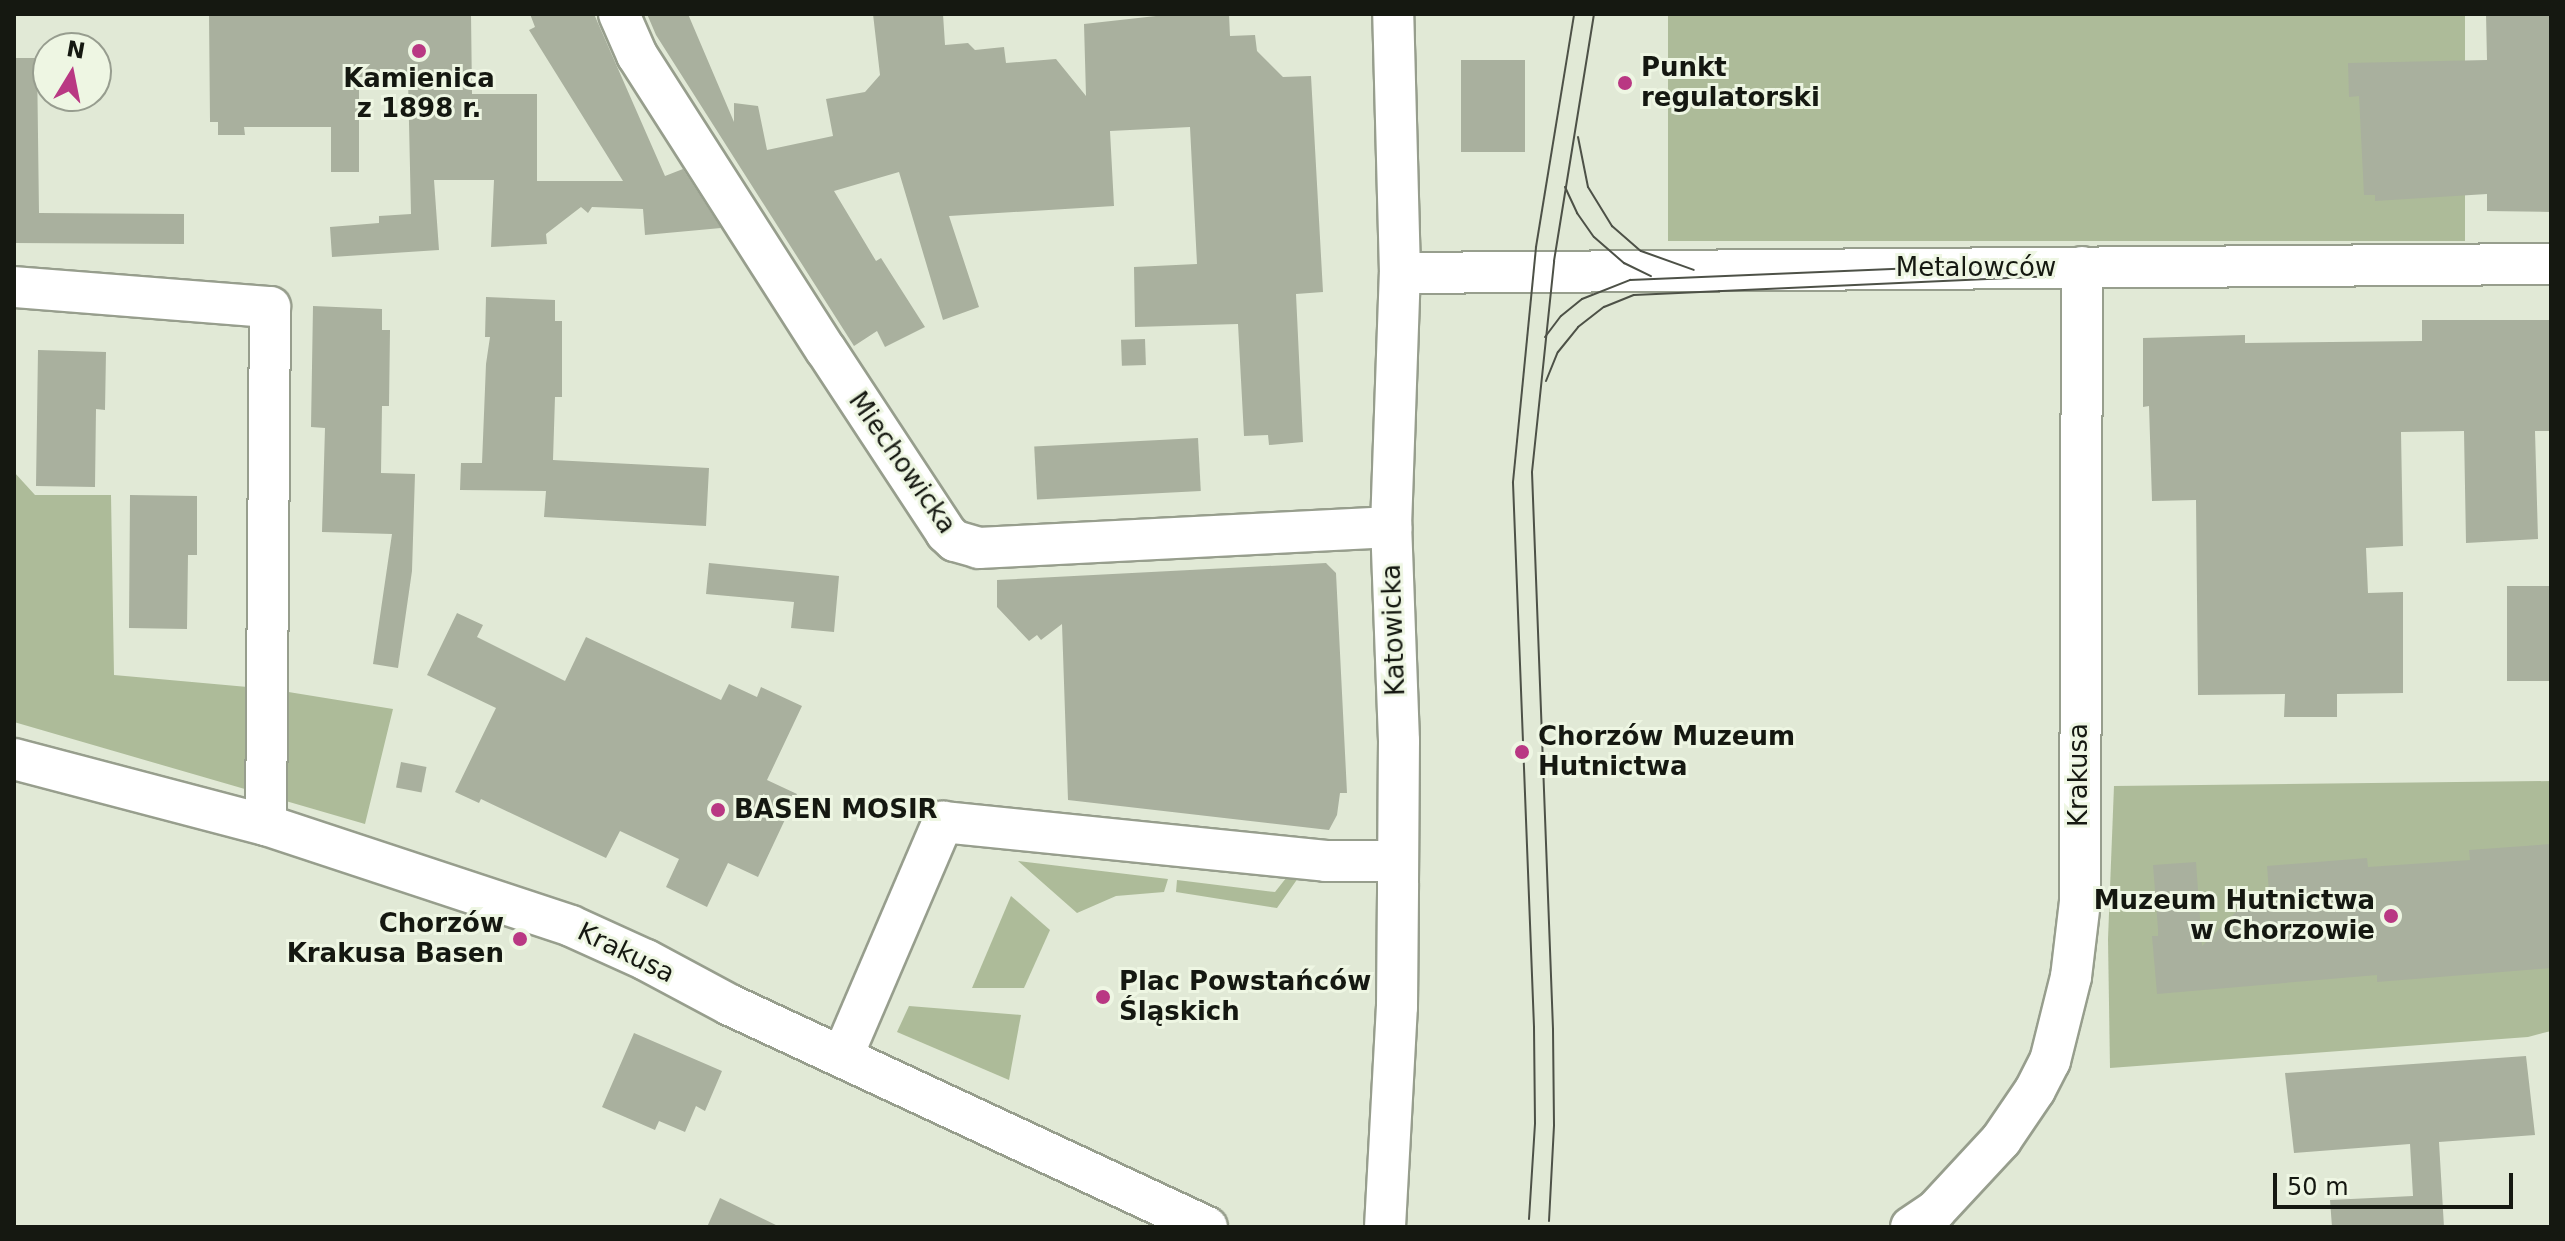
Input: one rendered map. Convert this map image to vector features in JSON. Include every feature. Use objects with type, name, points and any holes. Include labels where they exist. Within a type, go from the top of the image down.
[{"type":"street","name":"Miechowicka","points":[[619,14],[637,55],[872,421],[946,533],[955,541],[979,548],[1391,527]]},
{"type":"street","name":"Katowicka","points":[[1385,1227],[1397,1007],[1398,861],[1391,527],[1400,273],[1389,20]]},
{"type":"street","name":"Metalowców","points":[[1400,273],[2551,264]]},
{"type":"street","name":"Krakusa","points":[[1911,1227],[1936,1210],[2001,1140],[2035,1090],[2050,1061],[2071,977],[2080,901],[2082,267]]},
{"type":"street","points":[[14,287],[270,307],[266,825]]},
{"type":"street","name":"Krakusa","points":[[14,759],[266,825],[571,926],[646,960],[730,1005],[1207,1227]]},
{"type":"street","points":[[843,1055],[943,822],[1326,861],[1398,861]]},
{"type":"green space","points":[[1668,14],[2465,14],[2465,241],[1668,241]]},
{"type":"green space","points":[[14,472],[35,495],[111,495],[114,675],[270,689],[393,709],[365,824],[14,722]]},
{"type":"green space","points":[[2551,781],[2551,1031],[2528,1037],[2110,1068],[2108,939],[2114,786]]},
{"type":"green space","points":[[1018,861],[1168,879],[1164,892],[1116,896],[1077,913]]},
{"type":"green space","points":[[1294,868],[1303,871],[1277,908],[1176,892],[1177,880],[1275,892]]},
{"type":"green space","points":[[1011,896],[1050,930],[1024,988],[972,988]]},
{"type":"green space","points":[[909,1006],[1021,1015],[1009,1080],[897,1032]]},
{"type":"building","points":[[209,14],[471,14],[472,94],[537,94],[537,181],[623,181],[529,30],[535,27],[530,14],[594,14],[665,176],[683,169],[721,228],[645,235],[643,209],[592,207],[588,213],[581,207],[546,234],[547,244],[491,247],[494,180],[434,180],[439,250],[332,257],[330,227],[379,223],[379,216],[411,214],[408,78],[359,77],[359,172],[331,172],[331,127],[244,127],[245,135],[218,135],[218,122],[210,122]]},
{"type":"building","points":[[647,14],[688,14],[734,122],[734,103],[758,106],[767,150],[833,136],[826,99],[865,92],[880,75],[873,14],[943,14],[945,45],[968,43],[975,50],[1004,47],[1006,63],[1056,59],[1086,96],[1084,24],[1174,14],[1229,14],[1230,36],[1255,35],[1257,51],[1283,77],[1311,76],[1323,292],[1296,294],[1303,442],[1269,445],[1268,435],[1244,436],[1238,324],[1135,327],[1134,267],[1197,264],[1190,127],[1110,131],[1114,206],[949,216],[979,307],[943,320],[899,172],[834,191],[876,261],[881,258],[925,327],[885,347],[877,331],[854,346],[656,35]]},
{"type":"building","points":[[2486,14],[2551,14],[2551,212],[2487,211],[2487,194],[2375,201],[2375,195],[2364,195],[2359,96],[2349,97],[2348,63],[2487,60]]},
{"type":"building","points":[[14,58],[32,58],[32,112],[38,112],[39,213],[184,214],[184,244],[14,243]]},
{"type":"building","points":[[1461,60],[1525,60],[1525,152],[1461,152]]},
{"type":"building","points":[[486,297],[555,300],[555,321],[562,321],[562,397],[555,397],[553,460],[709,468],[706,526],[544,517],[546,491],[460,490],[461,463],[482,463],[490,337],[485,337]]},
{"type":"building","points":[[313,306],[382,309],[382,330],[390,330],[389,406],[382,406],[381,473],[415,474],[412,571],[398,668],[373,664],[392,534],[322,532],[325,428],[311,427]]},
{"type":"building","points":[[2422,320],[2551,320],[2551,431],[2535,431],[2538,539],[2466,543],[2464,431],[2401,432],[2403,546],[2366,548],[2368,593],[2403,592],[2403,693],[2337,694],[2337,717],[2284,717],[2285,694],[2198,695],[2196,500],[2152,501],[2149,406],[2143,407],[2143,338],[2245,335],[2245,343],[2422,341]]},
{"type":"building","points":[[1145,339],[1146,365],[1122,366],[1121,340]]},
{"type":"building","points":[[38,350],[106,352],[105,410],[96,409],[95,487],[36,486]]},
{"type":"building","points":[[1198,438],[1201,491],[1037,500],[1034,447]]},
{"type":"building","points":[[130,495],[197,496],[197,555],[188,555],[187,629],[129,628]]},
{"type":"building","points":[[709,563],[839,576],[834,632],[791,628],[794,602],[706,594]]},
{"type":"building","points":[[1326,563],[1336,573],[1347,793],[1340,793],[1337,815],[1329,830],[1068,800],[1062,624],[1041,640],[1037,635],[1029,641],[997,607],[997,580]]},
{"type":"building","points":[[2507,586],[2551,586],[2551,681],[2507,681]]},
{"type":"building","points":[[457,613],[483,625],[477,637],[565,681],[586,637],[721,700],[729,684],[757,697],[761,687],[802,706],[767,780],[797,794],[758,877],[728,863],[707,907],[666,887],[679,859],[620,831],[606,858],[481,799],[479,803],[455,792],[496,708],[427,675]]},
{"type":"building","points":[[401,762],[427,767],[422,792],[396,788]]},
{"type":"building","name":"Muzeum Hutnictwa w Chorzowie","points":[[2551,844],[2551,968],[2377,982],[2377,975],[2157,994],[2152,936],[2158,936],[2153,865],[2196,862],[2202,946],[2240,908],[2270,905],[2267,866],[2367,858],[2368,867],[2470,860],[2469,850]]},
{"type":"building","points":[[634,1033],[722,1071],[705,1111],[696,1106],[685,1132],[659,1121],[655,1130],[602,1107]]},
{"type":"building","points":[[2526,1056],[2535,1135],[2439,1142],[2444,1227],[2332,1227],[2330,1200],[2413,1196],[2410,1144],[2294,1153],[2285,1073]]},
{"type":"building","points":[[720,1198],[780,1227],[707,1227]]},
{"type":"tram line","points":[[1529,1219],[1535,1123],[1534,1027],[1513,482],[1536,247],[1574,14]]},
{"type":"tram line","points":[[1549,1221],[1554,1125],[1553,1029],[1532,472],[1554,261],[1594,14]]},
{"type":"tram line","points":[[1578,137],[1588,187],[1612,226],[1641,251],[1694,270]]},
{"type":"tram line","points":[[1565,187],[1577,213],[1594,237],[1624,263],[1651,276]]},
{"type":"tram line","points":[[1545,337],[1561,316],[1582,299],[1630,280],[2053,262]]},
{"type":"tram line","points":[[1546,381],[1558,352],[1578,327],[1604,307],[1634,295],[2054,276]]},
{"type":"place","name":"Kamienica z 1898 r.","points":[[419,51]]},
{"type":"place","name":"Punkt regulatorski","points":[[1625,83]]},
{"type":"place","name":"Chorzów Muzeum Hutnictwa","points":[[1522,752]]},
{"type":"place","name":"BASEN MOSIR","points":[[718,810]]},
{"type":"place","name":"Muzeum Hutnictwa w Chorzowie","points":[[2391,916]]},
{"type":"place","name":"Chorzów Krakusa Basen","points":[[520,939]]},
{"type":"place","name":"Plac Powstańców Śląskich","points":[[1103,997]]}]
